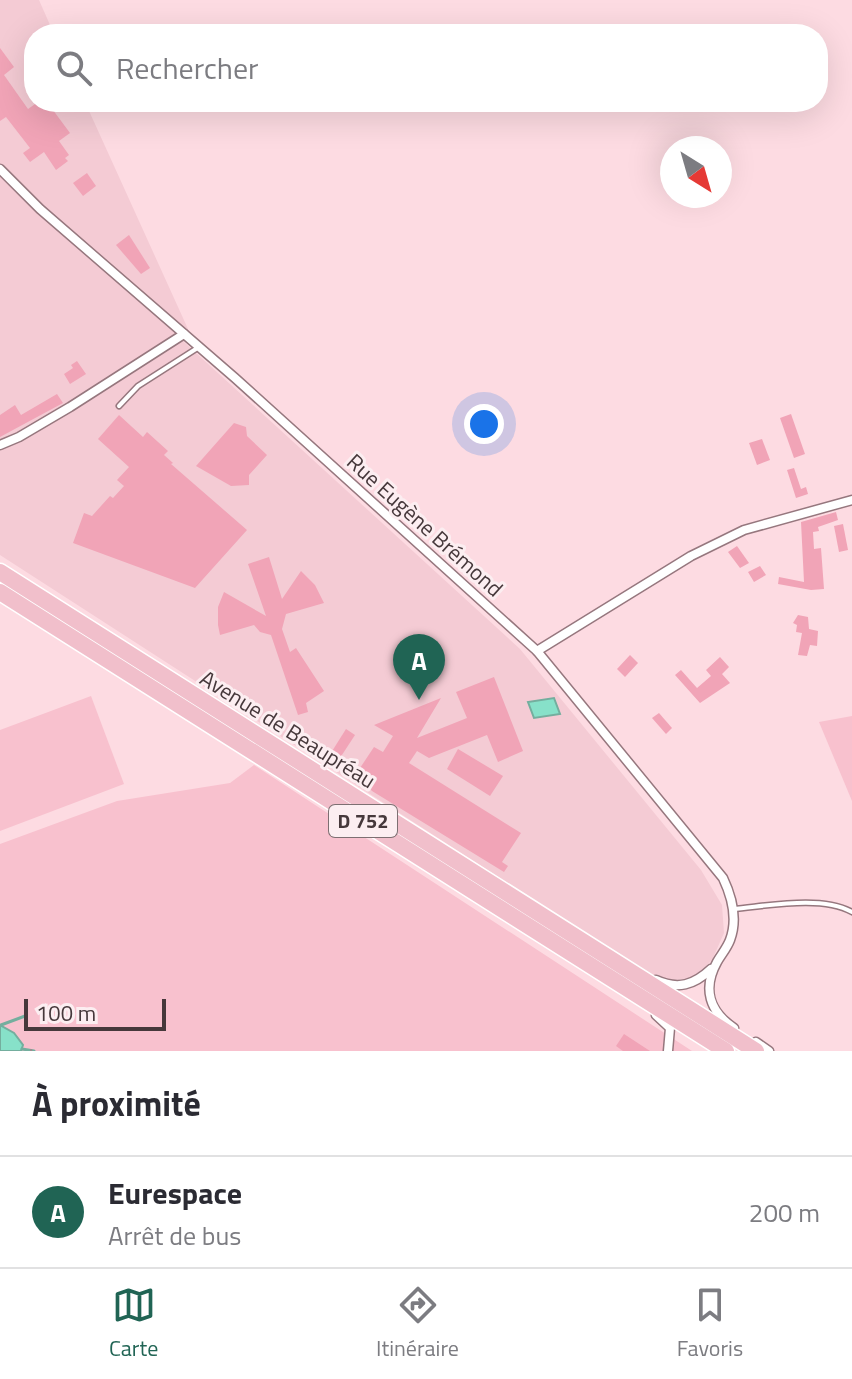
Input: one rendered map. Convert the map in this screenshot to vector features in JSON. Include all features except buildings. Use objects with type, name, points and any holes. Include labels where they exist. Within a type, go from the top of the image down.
[{"type":"highway","name":"Avenue de Beaupréau","points":[[0,572],[756,1051]]},
{"type":"highway","name":"Avenue de Beaupréau","points":[[0,592],[726,1051]]},
{"type":"street","name":"Rue Eugène Brémond","points":[[0,169],[40,209],[199,347],[537,651],[723,878],[733,909]]},
{"type":"street","points":[[0,445],[70,407],[184,334]]},
{"type":"street","points":[[537,651],[691,556],[744,530],[852,500]]},
{"type":"street","points":[[510,895],[564,922],[658,982],[671,986],[687,985],[700,979],[715,965]]},
{"type":"street","points":[[733,909],[730,940],[715,965],[708,988],[712,1007],[729,1025],[769,1051]]},
{"type":"street","points":[[528,926],[555,952],[662,1020],[670,1028],[668,1051]]},
{"type":"lane","points":[[119,406],[138,386],[199,347]]},
{"type":"lane","points":[[733,909],[812,903],[830,904],[852,912]]},
{"type":"path","points":[[31,1051],[32,1044]]},
{"type":"shaded area","points":[[0,0],[39,0],[50,24],[24,24],[24,112],[90,112],[188,329],[184,342],[520,649],[701,870],[722,905],[724,933],[712,960],[690,978],[661,982],[0,555]]},
{"type":"shaded area","points":[[91,696],[124,784],[0,831],[0,730]]},
{"type":"shaded area","points":[[554,698],[560,714],[534,718],[528,702]]},
{"type":"shaded area","points":[[852,716],[852,801],[819,722]]},
{"type":"shaded area","points":[[254,765],[692,1051],[0,1051],[0,844],[117,801],[230,783]]},
{"type":"shaded area","points":[[0,1025],[14,1033],[23,1045],[21,1051],[0,1051]]},
{"type":"waterway","points":[[1,1025],[25,1016]]},
{"type":"waterway","points":[[22,1049],[34,1051]]},
{"type":"place","name":"Eurespace","points":[[419,700]]}]
